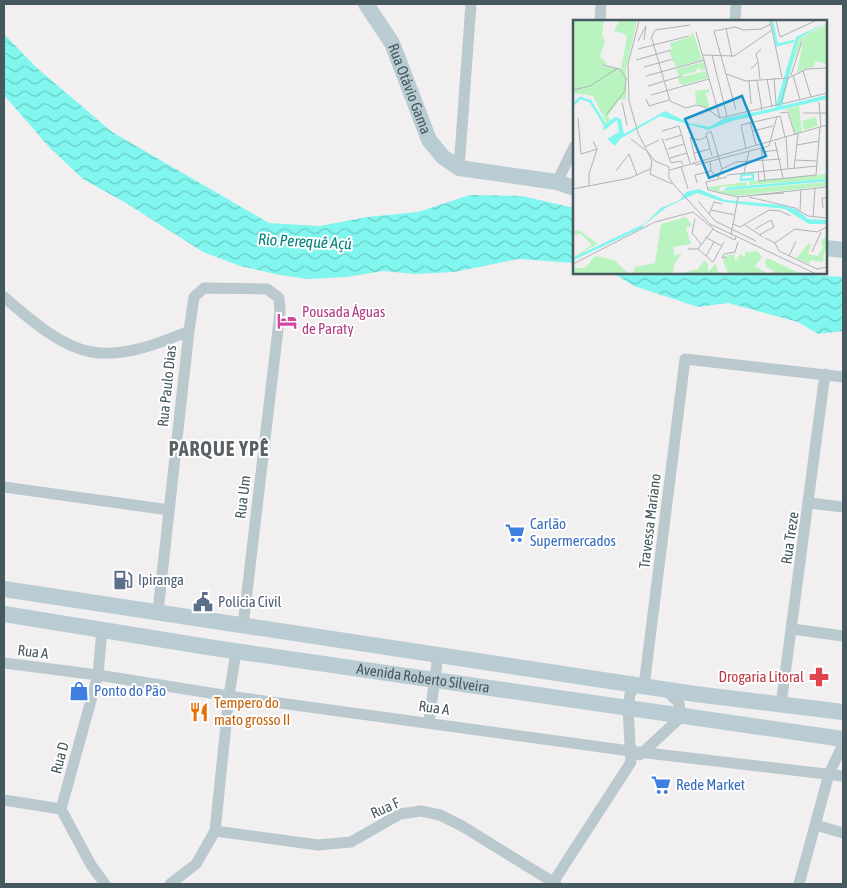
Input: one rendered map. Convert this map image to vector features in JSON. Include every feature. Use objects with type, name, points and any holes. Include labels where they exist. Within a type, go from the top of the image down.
[{"type":"street","name":"Rua Otávio Gama","points":[[366,4],[392,42],[429,140],[443,157],[459,168]]},
{"type":"street","points":[[471,4],[459,168],[557,182],[573,188]]},
{"type":"street","points":[[600,20],[602,4]]},
{"type":"street","points":[[734,20],[736,4]]},
{"type":"street","points":[[557,182],[573,149]]},
{"type":"street","points":[[827,248],[843,250]]},
{"type":"street","name":"Rua Paulo Dias","points":[[158,611],[188,331],[194,297],[204,288],[267,289]]},
{"type":"street","name":"Rua Um","points":[[244,626],[280,312],[279,298],[267,289]]},
{"type":"street","points":[[4,297],[56,339],[88,352],[127,352],[188,331]]},
{"type":"street","name":"Travessa Mariano","points":[[644,686],[685,359],[825,374]]},
{"type":"street","points":[[825,374],[843,377]]},
{"type":"street","name":"Rua Treze","points":[[781,705],[810,503],[825,374]]},
{"type":"street","points":[[4,487],[169,510]]},
{"type":"street","points":[[810,503],[843,507]]},
{"type":"street","name":"Avenida Roberto Silveira","points":[[4,589],[666,690],[843,712]]},
{"type":"street","name":"Avenida Roberto Silveira","points":[[4,614],[236,651],[843,739]]},
{"type":"street","points":[[170,884],[196,864],[215,831],[229,696],[236,651],[236,637],[244,626]]},
{"type":"street","name":"Rua D","points":[[62,809],[98,674],[102,629]]},
{"type":"street","points":[[268,629],[277,639],[277,646],[268,655]]},
{"type":"street","points":[[792,629],[843,636]]},
{"type":"street","points":[[429,722],[438,655]]},
{"type":"street","name":"Rua A","points":[[4,663],[98,674],[229,696],[429,722],[631,757]]},
{"type":"street","points":[[553,884],[631,757],[628,708],[630,694],[634,689],[644,686]]},
{"type":"street","points":[[631,757],[642,753],[681,717],[679,703],[666,690]]},
{"type":"street","points":[[799,884],[829,774],[843,744]]},
{"type":"street","points":[[642,753],[843,776]]},
{"type":"street","points":[[4,800],[62,809],[91,865],[105,884]]},
{"type":"street","name":"Rua F","points":[[215,831],[318,845],[351,842],[400,814],[421,811],[440,815],[462,826],[553,884]]},
{"type":"street","points":[[816,825],[843,833]]},
{"type":"water","name":"Rio Perequê Açú","points":[[4,34],[36,67],[112,132],[269,223],[320,226],[367,217],[418,212],[470,195],[522,196],[573,208],[573,263],[518,259],[454,272],[415,274],[383,271],[347,277],[308,279],[240,266],[203,252],[126,203],[83,179],[48,146],[4,95]]},
{"type":"water","points":[[615,274],[796,274],[843,277],[843,331],[818,334],[798,322],[728,303],[698,307],[634,286]]},
{"type":"place","name":"Pousada Águas de Paraty","points":[[287,321]]},
{"type":"place","name":"Carlão Supermercados","points":[[515,533]]},
{"type":"place","name":"Ipiranga","points":[[123,580]]},
{"type":"place","name":"Polícia Civil","points":[[203,602]]},
{"type":"place","name":"Drogaria Litoral","points":[[819,677]]},
{"type":"place","name":"Ponto do Pão","points":[[79,691]]},
{"type":"place","name":"Tempero do mato grosso II","points":[[199,712]]},
{"type":"place","name":"Rede Market","points":[[661,785]]},
{"type":"district","name":"PARQUE YPÊ","points":[[219,449]]}]
